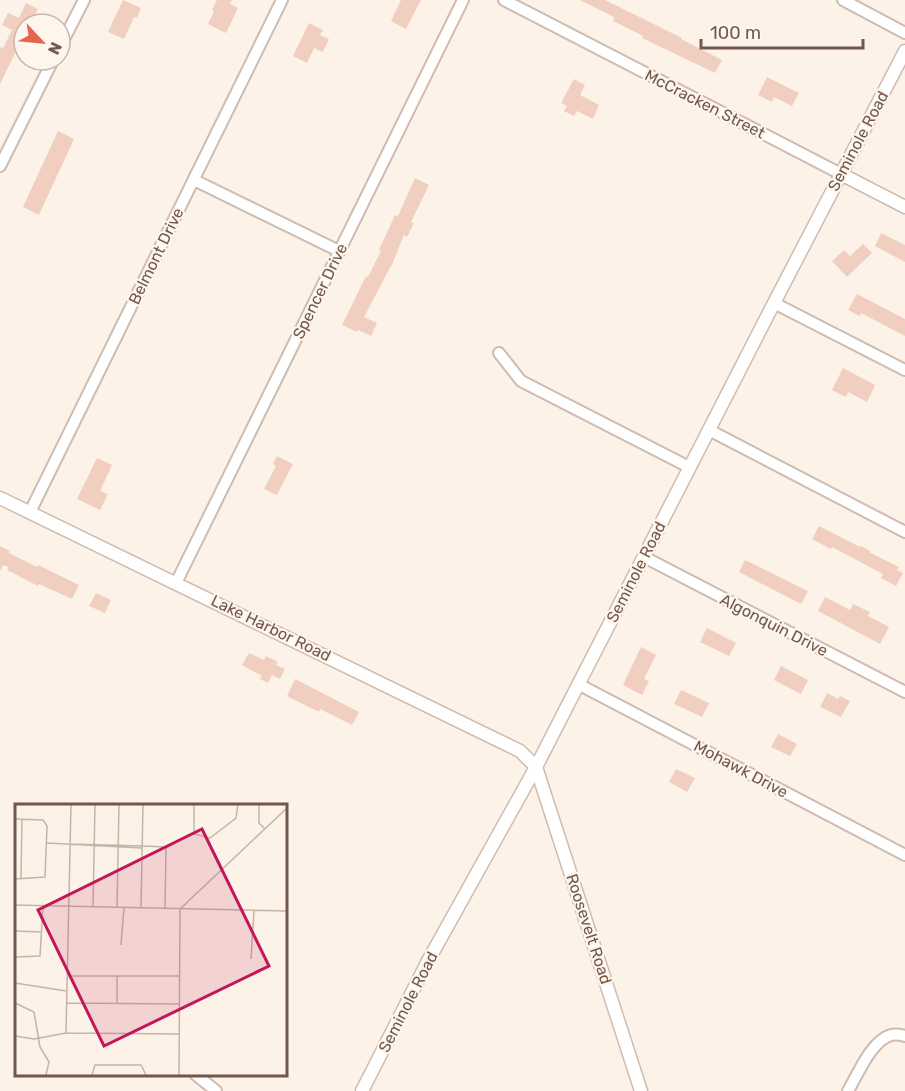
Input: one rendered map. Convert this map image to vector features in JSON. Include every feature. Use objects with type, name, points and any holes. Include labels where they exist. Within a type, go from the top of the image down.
[{"type":"street","points":[[72,24],[84,0]]},
{"type":"street","name":"Belmont Drive","points":[[30,512],[282,0]]},
{"type":"street","name":"Spencer Drive","points":[[176,583],[463,0]]},
{"type":"street","name":"McCracken Street","points":[[504,0],[905,207]]},
{"type":"street","points":[[843,0],[905,33]]},
{"type":"street","name":"Seminole Road","points":[[362,1091],[428,961],[536,767],[905,51]]},
{"type":"street","points":[[0,166],[47,72]]},
{"type":"street","points":[[194,180],[339,251]]},
{"type":"street","points":[[774,303],[905,370]]},
{"type":"street","points":[[500,353],[521,381],[689,467]]},
{"type":"street","points":[[709,430],[905,532]]},
{"type":"street","name":"Lake Harbor Road","points":[[0,498],[520,751],[536,767]]},
{"type":"street","name":"Algonquin Drive","points":[[644,557],[905,692]]},
{"type":"street","name":"Mohawk Drive","points":[[578,684],[905,855]]},
{"type":"street","name":"Roosevelt Road","points":[[536,767],[642,1091]]},
{"type":"street","points":[[848,1091],[878,1042],[890,1035],[905,1036]]},
{"type":"street","points":[[197,1076],[216,1091]]},
{"type":"building","points":[[123,0],[141,8],[137,18],[134,17],[124,39],[108,32]]},
{"type":"building","points":[[217,0],[232,0],[230,4],[238,8],[226,33],[208,24]]},
{"type":"building","points":[[401,0],[421,0],[406,29],[391,21]]},
{"type":"building","points":[[580,0],[605,0],[722,60],[715,73],[642,38],[643,36],[613,21],[614,17]]},
{"type":"building","points":[[26,3],[38,9],[37,12],[22,12]]},
{"type":"building","points":[[8,13],[12,15],[12,30],[2,25]]},
{"type":"building","points":[[309,23],[323,30],[320,35],[329,39],[323,52],[314,48],[307,63],[293,56]]},
{"type":"building","points":[[12,30],[12,59],[0,84],[0,47],[3,48]]},
{"type":"building","points":[[767,77],[799,93],[792,106],[774,97],[772,102],[758,95]]},
{"type":"building","points":[[574,79],[585,85],[580,95],[599,105],[593,119],[577,111],[574,116],[564,111],[567,106],[561,103]]},
{"type":"building","points":[[58,131],[74,139],[39,215],[23,207]]},
{"type":"building","points":[[415,178],[429,185],[411,222],[414,223],[407,237],[404,235],[393,262],[364,317],[377,323],[371,336],[358,330],[357,332],[342,325],[381,251],[379,250],[395,215],[398,216]]},
{"type":"building","points":[[881,233],[905,245],[905,262],[875,246]]},
{"type":"building","points":[[863,244],[872,253],[847,277],[832,261],[844,250],[850,256]]},
{"type":"building","points":[[857,294],[905,319],[905,336],[861,313],[860,316],[848,310]]},
{"type":"building","points":[[843,368],[875,385],[867,402],[848,392],[846,397],[832,390]]},
{"type":"building","points":[[277,456],[293,464],[277,495],[264,489],[276,466],[273,464]]},
{"type":"building","points":[[97,458],[112,465],[100,491],[108,494],[100,510],[77,499]]},
{"type":"building","points":[[819,526],[899,567],[897,570],[903,573],[896,586],[881,578],[883,574],[812,539]]},
{"type":"building","points":[[0,546],[37,567],[38,565],[79,585],[72,599],[39,584],[38,586],[7,570],[9,567],[3,565],[0,571]]},
{"type":"building","points":[[745,560],[808,591],[801,604],[739,572]]},
{"type":"building","points":[[96,593],[111,600],[105,613],[89,606]]},
{"type":"building","points":[[825,597],[850,610],[853,604],[870,612],[868,616],[889,627],[880,644],[818,611]]},
{"type":"building","points":[[707,628],[736,643],[729,656],[700,642]]},
{"type":"building","points":[[641,647],[656,655],[644,679],[649,681],[642,695],[623,685]]},
{"type":"building","points":[[249,653],[264,660],[266,656],[278,662],[276,665],[285,669],[280,679],[272,675],[268,683],[260,679],[262,676],[242,665]]},
{"type":"building","points":[[781,666],[808,680],[801,694],[774,680]]},
{"type":"building","points":[[295,679],[359,712],[352,725],[287,696]]},
{"type":"building","points":[[681,690],[709,703],[702,717],[674,704]]},
{"type":"building","points":[[827,693],[838,699],[840,696],[850,701],[841,717],[820,707]]},
{"type":"building","points":[[778,734],[797,744],[790,756],[771,747]]},
{"type":"building","points":[[676,769],[695,778],[687,792],[669,782]]}]
